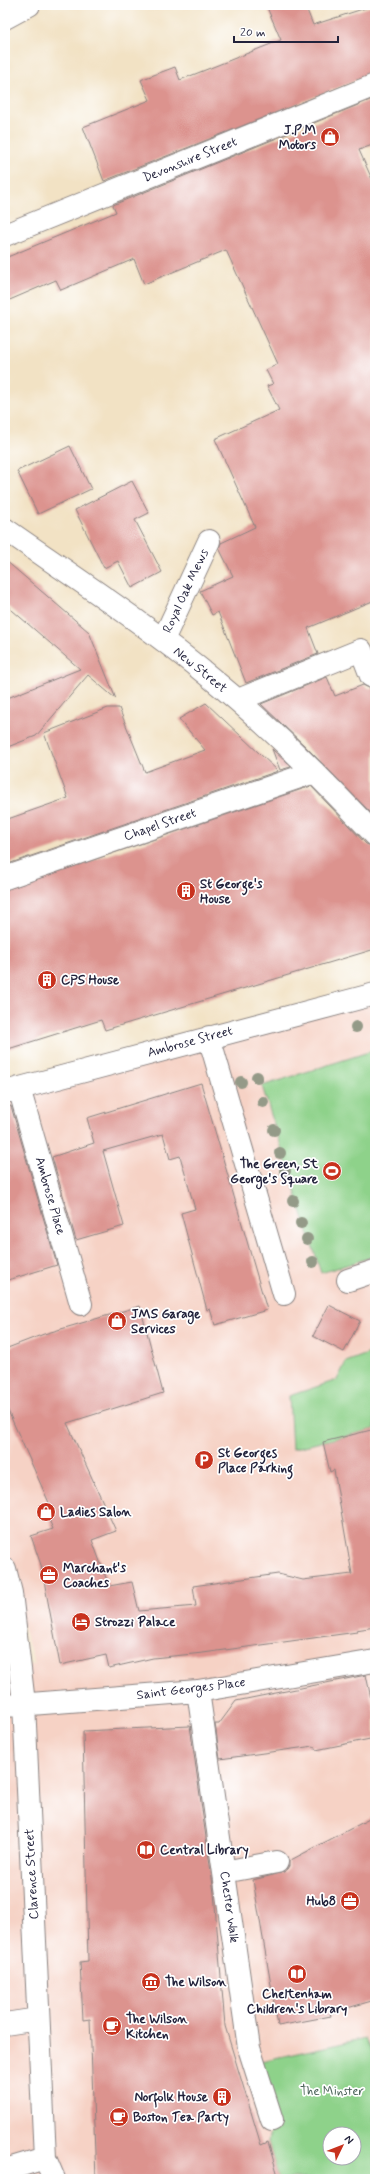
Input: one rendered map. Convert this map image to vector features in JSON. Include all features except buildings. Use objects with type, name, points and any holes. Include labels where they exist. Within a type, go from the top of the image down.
[{"type":"street","points":[[5,18],[29,5]]},
{"type":"street","name":"Devonshire Street","points":[[5,235],[375,85]]},
{"type":"street","name":"New Street","points":[[5,529],[163,640],[238,700],[314,772],[375,835]]},
{"type":"street","name":"Royal Oak Mews","points":[[163,640],[209,541]]},
{"type":"street","points":[[238,700],[361,650],[371,676]]},
{"type":"street","name":"Chapel Street","points":[[5,878],[314,772]]},
{"type":"street","name":"Ambrose Street","points":[[12,1090],[375,994]]},
{"type":"street","points":[[208,1037],[284,1294]]},
{"type":"street","name":"Ambrose Place","points":[[12,1090],[81,1304]]},
{"type":"street","points":[[348,1280],[375,1271]]},
{"type":"street","name":"Clarence Street","points":[[5,1569],[11,1593],[14,1704],[38,2019],[45,2158],[54,2179]]},
{"type":"street","name":"Saint Georges Place","points":[[14,1704],[198,1691],[375,1660]]},
{"type":"street","name":"Chester Walk","points":[[198,1691],[249,2048],[272,2120]]},
{"type":"street","points":[[224,1872],[277,1862]]},
{"type":"street","points":[[5,2024],[38,2019]]},
{"type":"street","points":[[5,2170],[45,2158]]},
{"type":"shaded area","points":[[375,987],[375,2179],[5,2179],[5,1671],[35,1664],[5,1571],[5,1095]]},
{"type":"green space","name":"The Green, St George's Square","points":[[375,1050],[375,1256],[321,1273],[262,1086]]},
{"type":"green space","points":[[375,1351],[375,1429],[292,1449],[289,1396],[337,1380],[346,1362]]},
{"type":"green space","name":"The Minster","points":[[366,2038],[375,2058],[375,2179],[279,2179],[268,2142],[272,2120],[261,2061]]},
{"type":"place","name":"J.P.M Motors","points":[[330,137]]},
{"type":"place","name":"St George's House","points":[[186,891]]},
{"type":"place","name":"CPS House","points":[[47,980]]},
{"type":"place","name":"The Green, St George's Square","points":[[332,1171]]},
{"type":"place","name":"JMS Garage Services","points":[[117,1321]]},
{"type":"place","name":"St Georges Place Parking","points":[[204,1460]]},
{"type":"place","name":"Ladies Salon","points":[[46,1512]]},
{"type":"place","name":"Marchant's Coaches","points":[[49,1575]]},
{"type":"place","name":"Strozzi Palace","points":[[81,1622]]},
{"type":"place","name":"Central Library","points":[[146,1850]]},
{"type":"place","name":"Hub8","points":[[350,1901]]},
{"type":"place","name":"Cheltenham Children's Library","points":[[297,1974]]},
{"type":"place","name":"The Wilson","points":[[151,1982]]},
{"type":"place","name":"The Wilson Kitchen","points":[[112,2026]]},
{"type":"place","name":"Norfolk House","points":[[222,2097]]},
{"type":"place","name":"Boston Tea Party","points":[[119,2117]]}]
